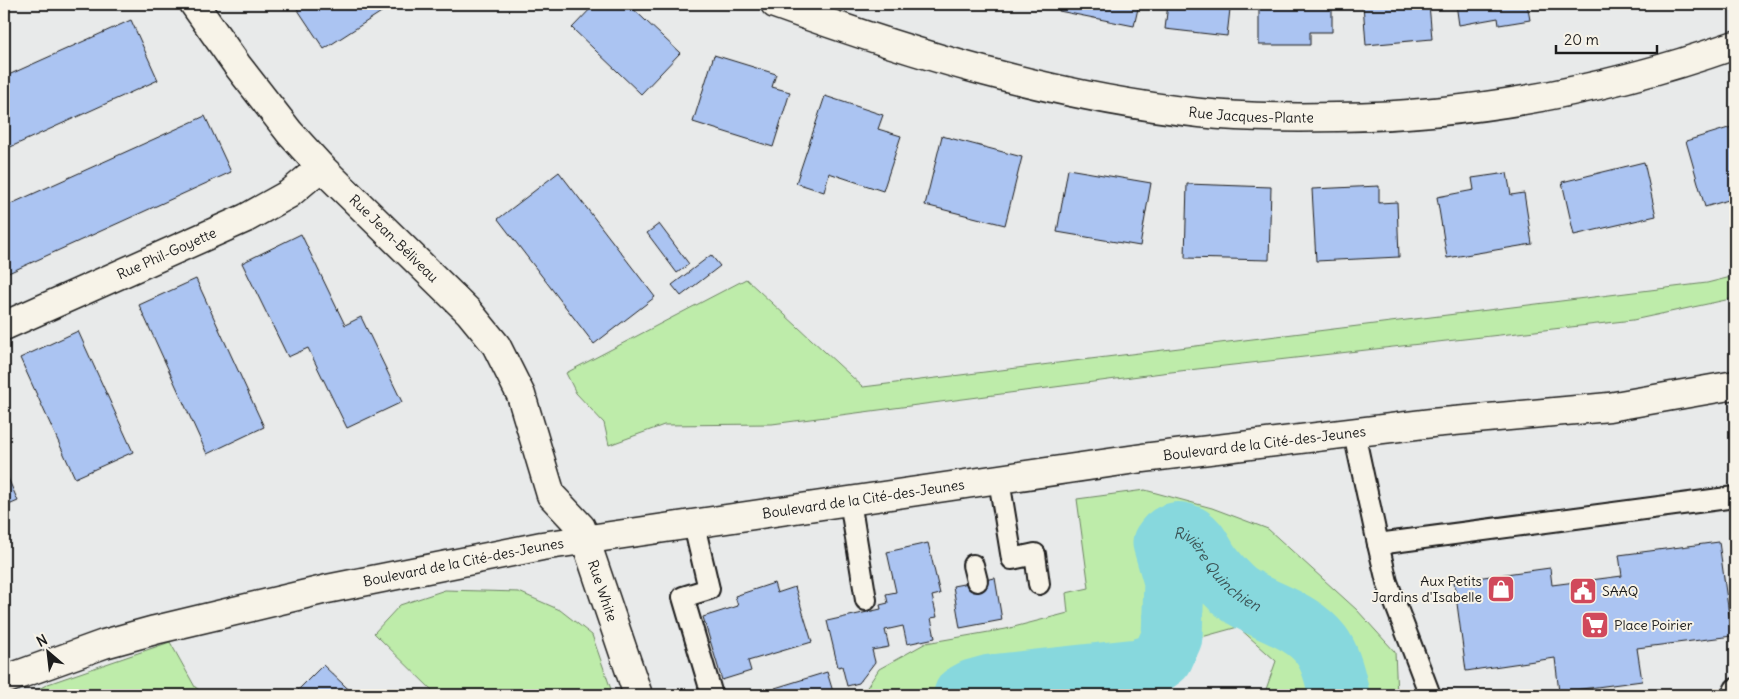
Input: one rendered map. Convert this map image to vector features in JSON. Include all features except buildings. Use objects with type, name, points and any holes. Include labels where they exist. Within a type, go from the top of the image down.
[{"type":"street","name":"Rue Jean-Béliveau","points":[[194,4],[266,103],[321,167],[469,312],[496,345],[521,394],[552,495]]},
{"type":"street","name":"Rue Jacques-Plante","points":[[775,4],[947,62],[1017,80],[1137,105],[1203,114],[1364,117],[1463,109],[1518,101],[1632,77],[1735,44]]},
{"type":"street","name":"Rue Phil-Goyette","points":[[4,326],[246,218],[289,194],[321,167]]},
{"type":"street","name":"Boulevard de la Cité-des-Jeunes","points":[[4,680],[104,644],[232,611],[506,553],[1143,458],[1354,433],[1609,407],[1735,385]]},
{"type":"street","name":"Rue White","points":[[552,495],[581,527],[638,695]]},
{"type":"lane","points":[[1354,433],[1387,582],[1430,695]]},
{"type":"lane","points":[[999,480],[1012,559],[1035,554],[1039,584]]},
{"type":"lane","points":[[1378,544],[1735,497]]},
{"type":"lane","points":[[850,501],[866,600]]},
{"type":"lane","points":[[694,525],[709,589],[683,597],[712,695]]},
{"type":"lane","points":[[1732,695],[1735,690]]},
{"type":"green space","points":[[1735,276],[1735,298],[1633,320],[1162,373],[772,424],[664,425],[609,445],[604,423],[576,393],[566,373],[746,279],[863,387],[1707,283]]},
{"type":"green space","points":[[1145,490],[1212,508],[1268,529],[1357,610],[1395,652],[1397,695],[1264,695],[1276,661],[1238,627],[1191,640],[1186,669],[1136,695],[862,695],[879,669],[926,643],[1006,629],[1068,613],[1066,593],[1089,588],[1077,499]]},
{"type":"green space","points":[[445,590],[519,592],[560,610],[592,635],[613,695],[437,695],[374,633],[400,605]]},
{"type":"green space","points":[[170,642],[195,687],[206,695],[28,695],[48,684]]},
{"type":"waterway","name":"Rivière Quinchien","points":[[964,695],[973,690],[991,685],[1138,669],[1152,665],[1163,657],[1172,637],[1174,581],[1163,543],[1175,533],[1185,534],[1194,539],[1208,561],[1237,593],[1303,628],[1313,636],[1328,656],[1339,695]]},
{"type":"place","name":"Aux Petits Jardins d'Isabelle","points":[[1501,589]]},
{"type":"place","name":"SAAQ","points":[[1583,591]]},
{"type":"place","name":"Place Poirier","points":[[1595,625]]}]
